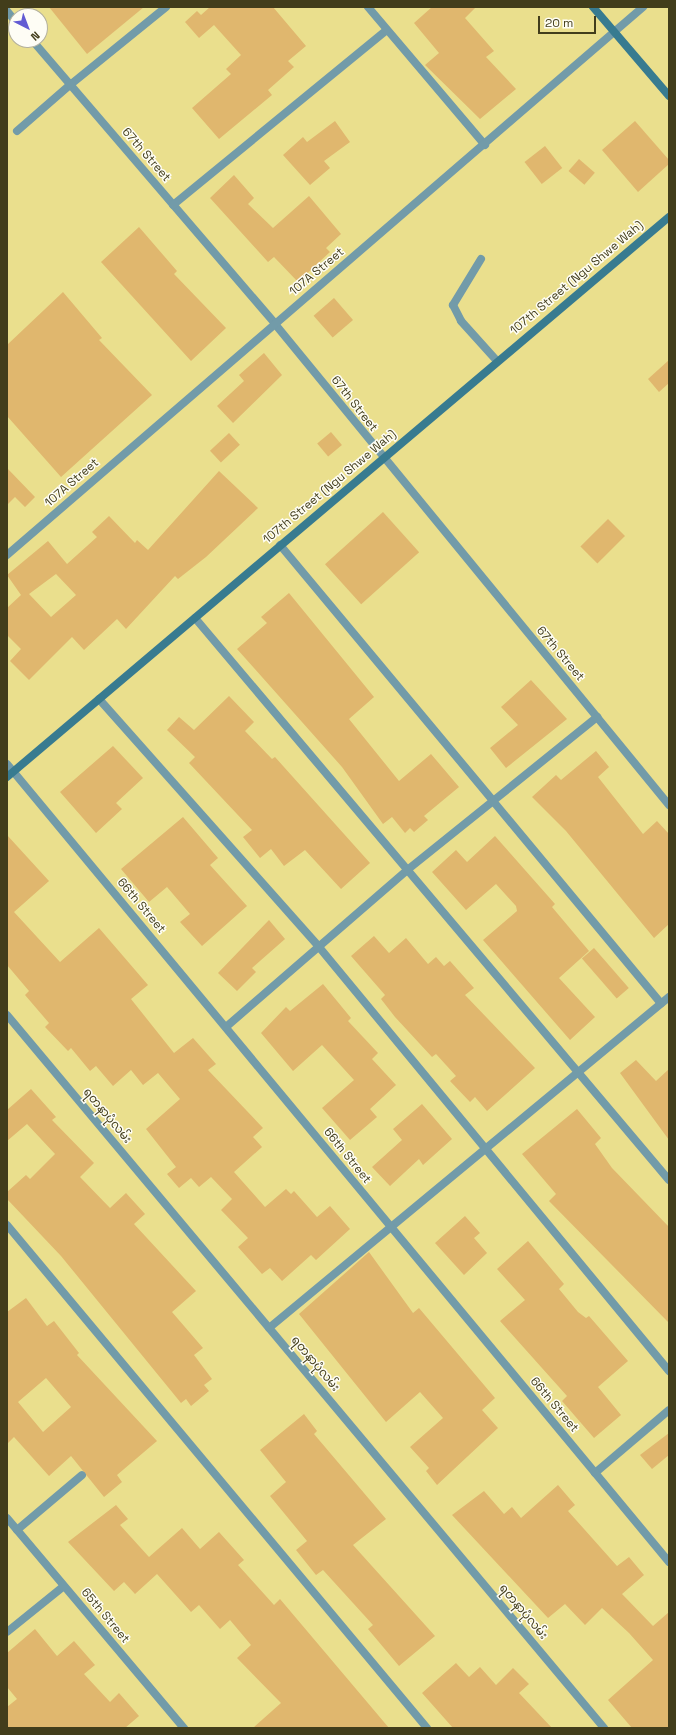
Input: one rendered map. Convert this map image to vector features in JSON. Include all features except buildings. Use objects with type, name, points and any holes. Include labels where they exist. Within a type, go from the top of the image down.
[{"type":"main road","points":[[593,7],[669,96]]},
{"type":"main road","name":"107th Street (Ngu Shwe Wah)","points":[[10,775],[382,458],[669,217]]},
{"type":"street","points":[[17,131],[70,85],[166,7]]},
{"type":"street","points":[[368,7],[485,145]]},
{"type":"street","name":"107A Street","points":[[7,555],[485,145],[643,7]]},
{"type":"street","points":[[173,205],[387,30]]},
{"type":"street","name":"67th Street","points":[[39,48],[275,324],[382,458],[669,805]]},
{"type":"street","points":[[481,258],[460,288],[453,305],[461,320],[497,361]]},
{"type":"street","points":[[269,1328],[667,1000],[493,802],[280,545]]},
{"type":"street","points":[[195,618],[406,871],[669,1180]]},
{"type":"street","points":[[99,699],[319,946],[484,1150],[669,1372]]},
{"type":"street","points":[[226,1027],[406,871],[597,718]]},
{"type":"street","name":"66th Street","points":[[7,764],[10,775],[226,1027],[390,1228],[669,1562]]},
{"type":"street","name":"ရတနာပုံလမ်း","points":[[7,1015],[604,1728]]},
{"type":"street","points":[[7,1225],[427,1728]]},
{"type":"street","points":[[595,1473],[669,1410]]},
{"type":"street","points":[[17,1530],[82,1475]]},
{"type":"street","name":"65th Street","points":[[7,1518],[184,1728]]},
{"type":"street","points":[[7,1632],[64,1586]]}]
